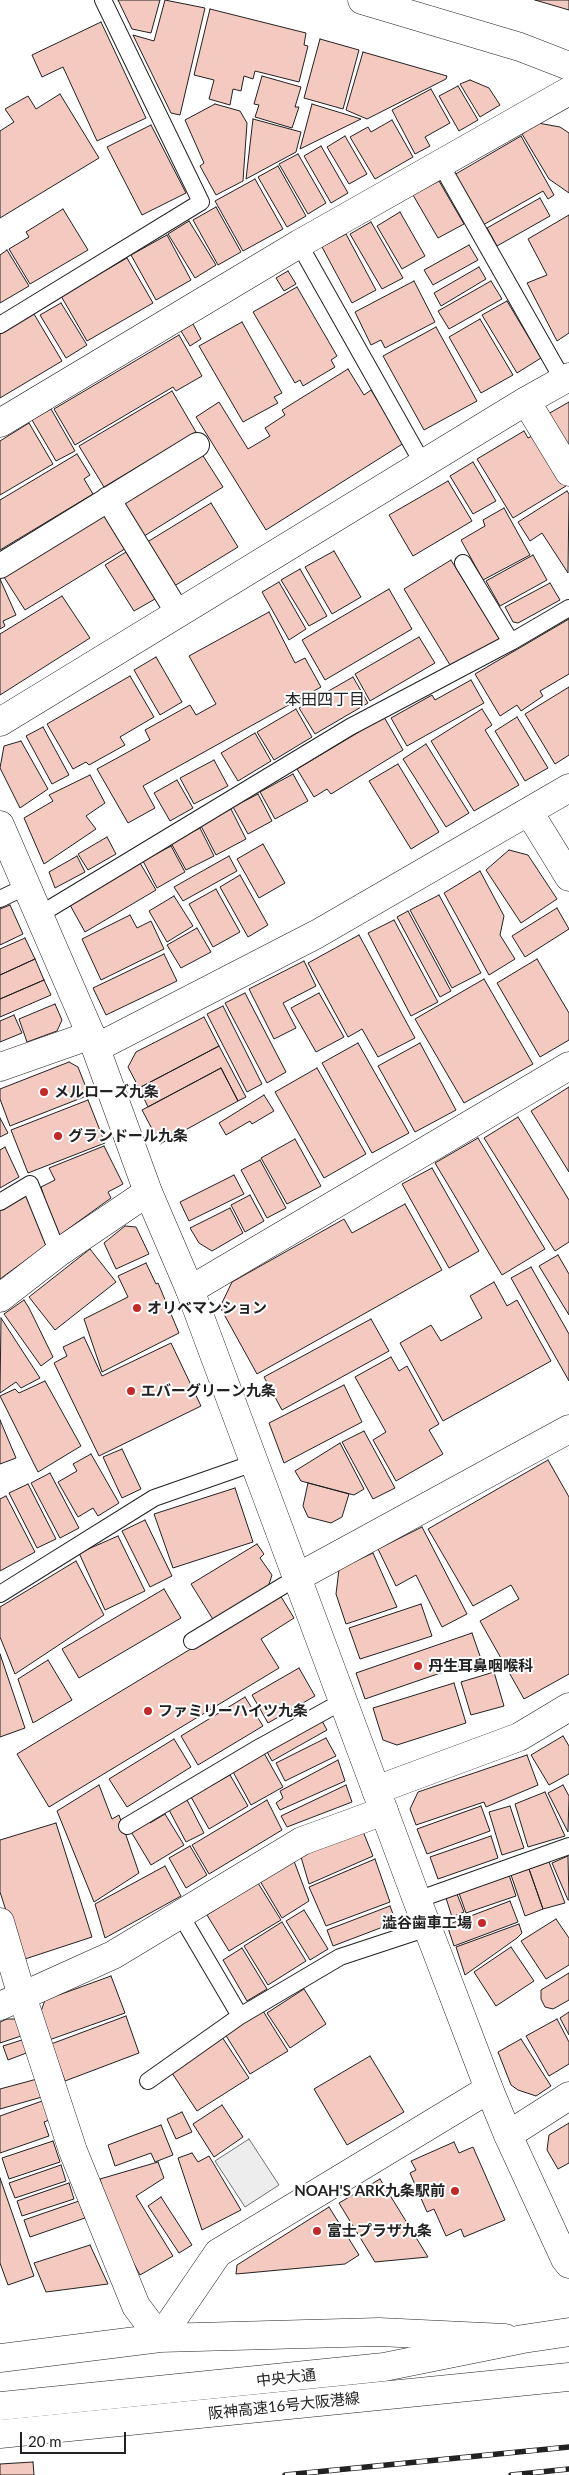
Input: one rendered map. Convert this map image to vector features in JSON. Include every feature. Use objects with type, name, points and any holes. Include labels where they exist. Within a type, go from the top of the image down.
[{"type":"main road","points":[[362,0],[520,47],[569,66]]},
{"type":"main road","points":[[0,423],[299,244],[569,91]]},
{"type":"main road","points":[[0,722],[566,378]]},
{"type":"main road","points":[[526,401],[569,472]]},
{"type":"main road","points":[[0,1067],[94,1041],[317,934],[569,788]]},
{"type":"main road","points":[[529,812],[569,877]]},
{"type":"main road","points":[[0,825],[94,1041],[148,1192],[190,1290],[296,1578],[489,2089],[564,2259],[569,2264]]},
{"type":"main road","points":[[190,1290],[569,1066]]},
{"type":"main road","points":[[0,1298],[58,1253],[148,1192]]},
{"type":"main road","points":[[296,1578],[569,1429]]},
{"type":"main road","points":[[11,2001],[113,1955],[302,1841],[380,1801],[519,1737],[569,1707]]},
{"type":"main road","points":[[0,1922],[11,2001],[136,2306],[160,2338]]},
{"type":"main road","points":[[160,2338],[218,2253],[489,2089]]},
{"type":"main road","points":[[508,2135],[569,2096]]},
{"type":"main road","points":[[0,2358],[160,2338],[379,2332],[523,2339]]},
{"type":"main road","name":"中央大通","points":[[0,2406],[384,2367],[523,2339],[569,2332]]},
{"type":"main road","name":"阪神高速16号大阪港線","points":[[0,2434],[569,2377]]},
{"type":"street","points":[[0,566],[197,445]]},
{"type":"street","points":[[108,499],[178,613]]},
{"type":"lane","points":[[0,325],[201,202],[103,0]]},
{"type":"lane","points":[[441,165],[566,378]]},
{"type":"lane","points":[[299,244],[423,464]]},
{"type":"lane","points":[[463,563],[511,642]]},
{"type":"lane","points":[[40,915],[350,727],[511,642],[569,608]]},
{"type":"lane","points":[[0,899],[27,886]]},
{"type":"lane","points":[[0,1202],[30,1184],[58,1253]]},
{"type":"lane","points":[[0,1594],[154,1498],[254,1463]]},
{"type":"lane","points":[[192,1641],[296,1578]]},
{"type":"lane","points":[[127,1826],[260,1747],[343,1701]]},
{"type":"lane","points":[[417,1900],[569,1846]]},
{"type":"lane","points":[[180,1914],[240,2016]]},
{"type":"lane","points":[[148,2081],[240,2016],[340,1957],[428,1928]]},
{"type":"shaded area","points":[[249,2139],[279,2185],[245,2207],[215,2161]]},
{"type":"building","points":[[118,0],[160,0],[151,33],[132,29]]},
{"type":"building","points":[[165,0],[205,8],[180,115],[171,113],[133,35],[154,41]]},
{"type":"building","points":[[535,0],[569,0],[569,10]]},
{"type":"building","points":[[210,9],[306,33],[304,45],[308,46],[299,82],[255,71],[253,79],[244,76],[241,91],[233,89],[230,105],[209,99],[214,80],[194,75]]},
{"type":"building","points":[[101,22],[146,118],[97,141],[63,67],[42,77],[32,55]]},
{"type":"building","points":[[320,39],[359,50],[343,109],[304,98]]},
{"type":"building","points":[[363,52],[447,76],[446,79],[367,119],[346,110]]},
{"type":"building","points":[[262,76],[301,87],[295,107],[299,107],[292,128],[255,117],[259,105],[254,104]]},
{"type":"building","points":[[470,80],[489,88],[500,105],[480,117],[460,84]]},
{"type":"building","points":[[458,86],[478,120],[459,131],[439,96]]},
{"type":"building","points":[[431,89],[450,123],[425,137],[430,146],[415,154],[392,110]]},
{"type":"building","points":[[60,94],[99,158],[0,218],[0,131],[14,122],[5,109],[28,96],[36,109]]},
{"type":"building","points":[[215,104],[240,111],[247,123],[243,181],[216,195],[200,166],[204,163],[185,120]]},
{"type":"building","points":[[312,104],[361,119],[300,149]]},
{"type":"building","points":[[253,119],[301,132],[296,152],[246,179]]},
{"type":"building","points":[[392,120],[413,157],[375,179],[350,137],[368,127],[371,132]]},
{"type":"building","points":[[538,123],[560,127],[569,133],[569,193],[549,179],[522,134]]},
{"type":"building","points":[[151,125],[186,193],[142,215],[107,147]]},
{"type":"building","points":[[345,136],[367,174],[349,184],[327,147]]},
{"type":"building","points":[[521,136],[554,195],[548,199],[543,191],[483,225],[454,175]]},
{"type":"building","points":[[321,146],[348,193],[331,203],[304,156]]},
{"type":"building","points":[[298,154],[326,203],[308,214],[279,164]]},
{"type":"building","points":[[278,166],[306,216],[287,227],[258,177]]},
{"type":"building","points":[[255,179],[283,229],[243,251],[215,201]]},
{"type":"building","points":[[439,181],[464,224],[438,238],[413,195]]},
{"type":"building","points":[[540,198],[550,216],[497,246],[487,228]]},
{"type":"building","points":[[216,207],[241,252],[218,265],[193,220]]},
{"type":"building","points":[[63,209],[88,250],[30,284],[9,249],[29,237],[26,232]]},
{"type":"building","points":[[400,212],[425,256],[402,269],[377,226]]},
{"type":"building","points":[[569,215],[569,333],[557,341],[527,283],[547,275],[528,239]]},
{"type":"building","points":[[189,221],[216,265],[195,278],[168,234]]},
{"type":"building","points":[[371,222],[403,278],[382,289],[350,234]]},
{"type":"building","points":[[346,234],[376,290],[352,303],[322,247]]},
{"type":"building","points":[[167,235],[191,280],[156,300],[131,255]]},
{"type":"building","points":[[469,245],[478,260],[433,285],[424,270]]},
{"type":"building","points":[[7,250],[29,286],[0,303],[0,255]]},
{"type":"building","points":[[127,258],[153,303],[87,341],[61,296]]},
{"type":"building","points":[[479,267],[486,279],[441,306],[434,293]]},
{"type":"building","points":[[288,271],[296,284],[284,291],[276,278]]},
{"type":"building","points":[[414,281],[435,322],[385,348],[381,340],[371,345],[355,312]]},
{"type":"building","points":[[491,281],[502,299],[449,329],[438,311]]},
{"type":"building","points":[[297,287],[337,356],[331,360],[335,367],[303,386],[300,380],[295,383],[253,312]]},
{"type":"building","points":[[507,301],[541,358],[517,373],[482,315]]},
{"type":"building","points":[[61,303],[87,345],[66,358],[40,315]]},
{"type":"building","points":[[34,314],[62,361],[0,398],[0,334]]},
{"type":"building","points":[[480,319],[513,375],[481,393],[449,337]]},
{"type":"building","points":[[242,322],[282,393],[274,397],[278,403],[243,422],[199,346]]},
{"type":"building","points":[[193,324],[201,339],[190,346],[181,331]]},
{"type":"building","points":[[436,327],[477,401],[424,430],[383,356]]},
{"type":"building","points":[[179,335],[202,376],[176,391],[173,387],[75,445],[54,409]]},
{"type":"building","points":[[348,369],[364,395],[371,390],[404,443],[266,530],[196,417],[219,402],[248,449],[270,436],[265,428],[285,415],[282,410]]},
{"type":"building","points":[[172,391],[196,432],[104,487],[79,446]]},
{"type":"building","points":[[569,402],[569,448],[548,414]]},
{"type":"building","points":[[51,409],[75,451],[56,461],[32,420]]},
{"type":"building","points":[[29,423],[53,464],[0,495],[0,441]]},
{"type":"building","points":[[524,431],[528,438],[534,435],[566,486],[513,518],[477,459]]},
{"type":"building","points":[[200,451],[223,487],[141,538],[118,502]]},
{"type":"building","points":[[77,454],[90,475],[84,479],[93,494],[0,550],[0,500]]},
{"type":"building","points":[[473,462],[496,501],[473,514],[450,476]]},
{"type":"building","points":[[448,481],[472,521],[413,556],[389,515]]},
{"type":"building","points":[[567,491],[569,494],[568,573],[542,533],[530,541],[518,522]]},
{"type":"building","points":[[211,503],[238,547],[171,588],[144,544]]},
{"type":"building","points":[[504,508],[530,555],[483,580],[461,540],[485,526],[483,520]]},
{"type":"building","points":[[106,511],[128,547],[25,610],[2,574]]},
{"type":"building","points":[[334,551],[361,597],[332,614],[305,567]]},
{"type":"building","points":[[126,552],[155,599],[134,611],[105,565]]},
{"type":"building","points":[[533,555],[547,580],[500,606],[486,581]]},
{"type":"building","points":[[451,560],[501,641],[453,670],[404,589]]},
{"type":"building","points":[[300,569],[327,616],[309,626],[281,580]]},
{"type":"building","points":[[0,579],[16,615],[3,621],[5,626],[0,629]]},
{"type":"building","points":[[279,582],[306,629],[289,640],[262,592]]},
{"type":"building","points":[[550,583],[560,600],[518,623],[513,622],[505,607]]},
{"type":"building","points":[[389,589],[412,629],[325,680],[302,640]]},
{"type":"building","points":[[62,596],[90,638],[0,695],[0,634]]},
{"type":"building","points":[[269,612],[295,663],[305,658],[321,687],[143,786],[155,808],[128,823],[97,769],[150,740],[145,730],[190,705],[196,715],[216,704],[189,656]]},
{"type":"building","points":[[569,619],[569,674],[540,691],[543,696],[521,711],[517,705],[500,716],[475,674]]},
{"type":"building","points":[[419,637],[435,663],[370,701],[355,674]]},
{"type":"building","points":[[156,657],[182,702],[160,715],[134,670]]},
{"type":"building","points":[[130,676],[154,717],[120,737],[125,745],[89,765],[86,762],[73,769],[47,724]]},
{"type":"building","points":[[353,677],[368,703],[315,734],[299,708]]},
{"type":"building","points":[[471,680],[484,703],[407,746],[391,718],[432,695],[435,700]]},
{"type":"building","points":[[569,687],[569,755],[555,764],[525,714]]},
{"type":"building","points":[[296,709],[312,737],[274,760],[257,732]]},
{"type":"building","points":[[482,709],[492,725],[485,730],[519,785],[474,811],[431,741]]},
{"type":"building","points":[[384,717],[403,750],[331,794],[327,789],[314,797],[297,769]]},
{"type":"building","points":[[517,717],[548,768],[525,781],[495,731]]},
{"type":"building","points":[[43,727],[69,775],[52,784],[26,736]]},
{"type":"building","points":[[255,733],[271,761],[238,781],[221,753]]},
{"type":"building","points":[[21,741],[48,789],[20,808],[0,768],[4,746]]},
{"type":"building","points":[[426,744],[469,813],[446,827],[403,759]]},
{"type":"building","points":[[214,760],[228,786],[194,804],[180,778]]},
{"type":"building","points":[[398,764],[439,832],[411,849],[369,781]]},
{"type":"building","points":[[293,774],[308,801],[275,819],[260,792]]},
{"type":"building","points":[[90,775],[105,803],[86,816],[96,829],[44,864],[24,818],[53,801],[49,795]]},
{"type":"building","points":[[177,780],[193,808],[170,821],[154,793]]},
{"type":"building","points":[[258,794],[272,821],[248,834],[233,807]]},
{"type":"building","points":[[231,809],[246,839],[216,855],[200,824]]},
{"type":"building","points":[[200,828],[214,856],[186,870],[171,843]]},
{"type":"building","points":[[107,837],[116,854],[88,870],[78,854]]},
{"type":"building","points":[[263,844],[285,883],[259,898],[237,859]]},
{"type":"building","points":[[171,846],[185,872],[157,888],[143,861]]},
{"type":"building","points":[[509,850],[528,855],[557,899],[521,923],[486,870]]},
{"type":"building","points":[[77,856],[85,872],[55,888],[49,872]]},
{"type":"building","points":[[229,856],[237,871],[183,901],[174,887]]},
{"type":"building","points":[[140,863],[156,890],[85,932],[70,905]]},
{"type":"building","points":[[480,871],[504,916],[500,935],[515,959],[489,975],[444,893]]},
{"type":"building","points":[[240,875],[268,925],[248,937],[220,887]]},
{"type":"building","points":[[216,889],[240,932],[213,947],[189,904]]},
{"type":"building","points":[[439,895],[481,973],[452,988],[410,910]]},
{"type":"building","points":[[174,896],[193,926],[167,942],[149,911]]},
{"type":"building","points":[[10,905],[23,934],[0,945],[0,909]]},
{"type":"building","points":[[557,908],[569,929],[525,957],[512,936]]},
{"type":"building","points":[[408,911],[451,991],[440,997],[397,917]]},
{"type":"building","points":[[130,915],[137,928],[151,921],[164,949],[101,980],[82,939]]},
{"type":"building","points":[[394,920],[438,1002],[411,1016],[368,933]]},
{"type":"building","points":[[197,928],[211,952],[181,968],[167,945]]},
{"type":"building","points":[[359,935],[415,1038],[378,1057],[362,1029],[348,1037],[308,963]]},
{"type":"building","points":[[25,938],[35,959],[0,975],[0,949]]},
{"type":"building","points":[[164,954],[177,981],[106,1015],[93,988]]},
{"type":"building","points":[[35,959],[44,980],[0,999],[0,975]]},
{"type":"building","points":[[537,959],[569,1013],[569,1040],[540,1057],[497,983]]},
{"type":"building","points":[[304,961],[316,986],[283,1003],[296,1028],[274,1039],[249,989]]},
{"type":"building","points":[[484,979],[533,1064],[464,1103],[415,1019]]},
{"type":"building","points":[[44,980],[51,995],[0,1017],[0,999]]},
{"type":"building","points":[[245,993],[286,1072],[267,1083],[225,1003]]},
{"type":"building","points":[[319,993],[344,1037],[316,1052],[291,1008]]},
{"type":"building","points":[[55,1004],[62,1020],[57,1031],[27,1042],[19,1019]]},
{"type":"building","points":[[223,1006],[262,1084],[247,1092],[207,1014]]},
{"type":"building","points":[[14,1015],[22,1033],[0,1042],[0,1021]]},
{"type":"building","points":[[204,1017],[219,1046],[139,1088],[128,1067],[136,1052]]},
{"type":"building","points":[[358,1043],[409,1133],[372,1153],[322,1063]]},
{"type":"building","points":[[420,1043],[456,1110],[415,1132],[378,1066]]},
{"type":"building","points":[[219,1046],[246,1097],[238,1101],[221,1068],[148,1107],[139,1088]]},
{"type":"building","name":"メルローズ九条","points":[[69,1062],[78,1067],[89,1095],[10,1126],[0,1099],[0,1089]]},
{"type":"building","points":[[221,1068],[238,1101],[160,1144],[142,1110]]},
{"type":"building","points":[[317,1068],[366,1154],[324,1178],[275,1092]]},
{"type":"building","points":[[569,1087],[569,1172],[531,1111]]},
{"type":"building","points":[[264,1095],[274,1111],[252,1124],[250,1121],[226,1135],[219,1123]]},
{"type":"building","name":"グランドール九条","points":[[88,1100],[105,1143],[28,1173],[11,1130]]},
{"type":"building","points":[[518,1117],[569,1200],[569,1242],[555,1251],[484,1138]]},
{"type":"building","points":[[0,1118],[8,1133],[0,1137]]},
{"type":"building","points":[[478,1138],[545,1249],[502,1275],[435,1163]]},
{"type":"building","points":[[295,1139],[321,1186],[287,1204],[261,1158]]},
{"type":"building","points":[[104,1146],[123,1184],[108,1192],[111,1198],[57,1237],[41,1187],[55,1180],[49,1168]]},
{"type":"building","points":[[5,1147],[19,1177],[0,1188],[0,1150]]},
{"type":"building","points":[[260,1160],[286,1208],[267,1218],[241,1170]]},
{"type":"building","points":[[432,1168],[479,1251],[449,1268],[402,1184]]},
{"type":"building","points":[[234,1175],[244,1194],[189,1221],[180,1202]]},
{"type":"building","points":[[26,1193],[49,1243],[0,1279],[0,1208]]},
{"type":"building","points":[[250,1195],[264,1221],[245,1232],[231,1205]]},
{"type":"building","points":[[405,1204],[442,1270],[257,1374],[220,1307],[232,1282],[344,1219],[352,1233]]},
{"type":"building","points":[[230,1208],[243,1233],[212,1251],[199,1243],[190,1228]]},
{"type":"building","points":[[125,1226],[136,1227],[149,1254],[116,1269],[104,1243]]},
{"type":"building","points":[[90,1249],[116,1282],[55,1330],[29,1297]]},
{"type":"building","points":[[558,1255],[569,1274],[569,1315],[539,1266]]},
{"type":"building","name":"オリベマンション","points":[[146,1263],[156,1284],[158,1283],[179,1333],[102,1372],[84,1319],[128,1297],[118,1276]]},
{"type":"building","points":[[531,1267],[569,1334],[569,1381],[511,1278]]},
{"type":"building","points":[[494,1282],[507,1306],[517,1300],[551,1361],[443,1421],[400,1343],[431,1325],[441,1341],[482,1318],[470,1296]]},
{"type":"building","points":[[24,1300],[53,1357],[41,1366],[4,1314]]},
{"type":"building","points":[[1,1318],[40,1378],[21,1388],[16,1382],[0,1393]]},
{"type":"building","points":[[371,1319],[389,1351],[282,1410],[264,1377]]},
{"type":"building","name":"エバーグリーン九条","points":[[84,1337],[102,1376],[171,1343],[201,1406],[99,1456],[54,1363],[67,1356],[63,1347]]},
{"type":"building","points":[[391,1357],[399,1371],[407,1366],[439,1424],[429,1430],[443,1454],[396,1481],[373,1440],[386,1432],[355,1377]]},
{"type":"building","points":[[45,1381],[81,1446],[38,1472],[0,1396],[15,1389],[19,1393]]},
{"type":"building","points":[[344,1385],[362,1422],[284,1463],[269,1423]]},
{"type":"building","points":[[0,1420],[16,1458],[0,1464]]},
{"type":"building","points":[[364,1431],[395,1488],[373,1499],[342,1442]]},
{"type":"building","points":[[340,1443],[364,1489],[354,1495],[301,1481],[295,1471]]},
{"type":"building","points":[[122,1449],[141,1489],[122,1498],[103,1457]]},
{"type":"building","points":[[91,1454],[119,1503],[98,1516],[93,1508],[78,1517],[58,1482],[77,1471],[73,1464]]},
{"type":"building","points":[[548,1460],[569,1497],[569,1674],[524,1699],[480,1621],[519,1599],[511,1585],[473,1606],[428,1529]]},
{"type":"building","points":[[50,1473],[79,1528],[60,1538],[31,1483]]},
{"type":"building","points":[[308,1483],[349,1494],[342,1517],[331,1523],[308,1517],[303,1506]]},
{"type":"building","points":[[28,1484],[56,1539],[37,1548],[9,1493]]},
{"type":"building","points":[[235,1488],[253,1542],[173,1568],[154,1514]]},
{"type":"building","points":[[6,1496],[35,1552],[0,1571],[0,1499]]},
{"type":"building","points":[[145,1520],[172,1576],[150,1587],[122,1531]]},
{"type":"building","points":[[422,1527],[467,1614],[442,1627],[416,1575],[396,1586],[378,1549]]},
{"type":"building","points":[[118,1536],[145,1591],[105,1610],[79,1553]]},
{"type":"building","points":[[257,1544],[264,1554],[260,1558],[272,1575],[268,1587],[214,1621],[191,1584]]},
{"type":"building","points":[[373,1553],[397,1607],[346,1624],[336,1594],[339,1569]]},
{"type":"building","points":[[76,1561],[104,1615],[15,1674],[0,1637],[0,1607]]},
{"type":"building","points":[[164,1589],[181,1618],[79,1678],[62,1649]]},
{"type":"building","name":"ファミリーハイツ九条","points":[[280,1595],[294,1618],[261,1639],[279,1668],[49,1807],[17,1754]]},
{"type":"building","points":[[421,1604],[432,1636],[360,1659],[349,1628]]},
{"type":"building","name":"丹生耳鼻咽喉科","points":[[472,1633],[481,1659],[365,1699],[356,1673]]},
{"type":"building","points":[[0,1654],[25,1728],[0,1737]]},
{"type":"building","points":[[48,1660],[72,1700],[33,1723],[18,1679]]},
{"type":"building","points":[[299,1668],[315,1696],[268,1723],[252,1695]]},
{"type":"building","points":[[494,1672],[504,1706],[471,1715],[461,1682]]},
{"type":"building","points":[[454,1683],[466,1723],[397,1745],[383,1740],[373,1708]]},
{"type":"building","points":[[245,1697],[263,1726],[198,1765],[181,1736]]},
{"type":"building","points":[[321,1719],[327,1730],[272,1761],[266,1750]]},
{"type":"building","points":[[563,1736],[569,1746],[569,1774],[549,1785],[531,1755]]},
{"type":"building","points":[[326,1738],[336,1756],[285,1781],[276,1763]]},
{"type":"building","points":[[174,1739],[191,1767],[127,1807],[109,1779]]},
{"type":"building","points":[[264,1753],[283,1787],[251,1805],[232,1770]]},
{"type":"building","points":[[527,1755],[538,1785],[486,1807],[484,1802],[416,1825],[410,1809],[418,1792]]},
{"type":"building","points":[[338,1760],[345,1781],[280,1810],[276,1803],[283,1798],[280,1791]]},
{"type":"building","points":[[230,1775],[248,1806],[209,1829],[191,1797]]},
{"type":"building","points":[[99,1785],[112,1819],[119,1815],[139,1873],[94,1902],[57,1811]]},
{"type":"building","points":[[346,1785],[352,1802],[287,1827],[281,1816]]},
{"type":"building","points":[[563,1785],[569,1796],[568,1832],[548,1793]]},
{"type":"building","points":[[545,1792],[565,1836],[528,1847],[515,1804]]},
{"type":"building","points":[[186,1798],[204,1833],[186,1842],[168,1808]]},
{"type":"building","points":[[267,1800],[282,1830],[209,1874],[192,1845]]},
{"type":"building","points":[[481,1806],[490,1831],[427,1854],[417,1829]]},
{"type":"building","points":[[510,1806],[524,1848],[502,1855],[489,1812]]},
{"type":"building","points":[[165,1814],[184,1845],[151,1865],[130,1830],[148,1819],[150,1823]]},
{"type":"building","points":[[56,1823],[92,1937],[22,1960],[0,1892],[0,1840]]},
{"type":"building","points":[[362,1829],[373,1856],[309,1884],[301,1857],[326,1843]]},
{"type":"building","points":[[491,1836],[498,1858],[438,1879],[430,1857]]},
{"type":"building","points":[[190,1846],[207,1875],[186,1888],[169,1858]]},
{"type":"building","points":[[568,1856],[569,1900],[552,1863]]},
{"type":"building","points":[[375,1859],[390,1902],[326,1926],[309,1887]]},
{"type":"building","points":[[294,1861],[309,1901],[282,1918],[260,1881]]},
{"type":"building","points":[[549,1862],[565,1903],[543,1909],[529,1869]]},
{"type":"building","points":[[165,1866],[181,1896],[105,1938],[95,1904]]},
{"type":"building","points":[[529,1869],[543,1909],[525,1916],[511,1875]]},
{"type":"building","points":[[509,1875],[516,1896],[466,1913],[459,1893]]},
{"type":"building","points":[[258,1883],[281,1920],[229,1951],[207,1915]]},
{"type":"building","points":[[457,1894],[464,1912],[452,1917],[446,1898]]},
{"type":"building","name":"澁谷歯車工場","points":[[510,1901],[518,1922],[454,1946],[447,1925]]},
{"type":"building","points":[[390,1906],[396,1922],[333,1946],[327,1930]]},
{"type":"building","points":[[304,1910],[328,1949],[310,1960],[286,1921]]},
{"type":"building","points":[[556,1919],[569,1938],[569,1965],[546,1979],[521,1941]]},
{"type":"building","points":[[282,1922],[306,1961],[268,1985],[244,1946]]},
{"type":"building","points":[[519,1924],[522,1933],[517,1938],[465,1975],[456,1947]]},
{"type":"building","points":[[511,1947],[534,1981],[496,2006],[474,1972]]},
{"type":"building","points":[[242,1948],[267,1989],[247,2001],[223,1960]]},
{"type":"building","points":[[569,1973],[569,2000],[553,2009],[545,2007],[541,1999],[541,1990]]},
{"type":"building","points":[[111,1976],[125,2013],[49,2040],[40,2014],[45,2000]]},
{"type":"building","points":[[304,1989],[326,2024],[290,2048],[267,2013]]},
{"type":"building","points":[[263,2011],[288,2051],[250,2074],[225,2034]]},
{"type":"building","points":[[569,2012],[569,2035],[560,2018]]},
{"type":"building","points":[[126,2016],[139,2053],[65,2081],[51,2044]]},
{"type":"building","points":[[7,2019],[19,2019],[24,2035],[0,2043],[0,2022]]},
{"type":"building","points":[[557,2019],[569,2042],[569,2064],[549,2076],[526,2036]]},
{"type":"building","points":[[222,2037],[249,2078],[197,2111],[170,2070]]},
{"type":"building","points":[[25,2039],[29,2052],[8,2060],[3,2046]]},
{"type":"building","points":[[521,2039],[551,2086],[536,2096],[518,2090],[511,2085],[498,2052]]},
{"type":"building","points":[[370,2056],[404,2112],[347,2145],[314,2089]]},
{"type":"building","points":[[37,2079],[42,2097],[0,2109],[0,2089]]},
{"type":"building","points":[[45,2100],[52,2119],[44,2122],[49,2136],[0,2153],[0,2116]]},
{"type":"building","points":[[222,2105],[243,2137],[214,2157],[193,2124]]},
{"type":"building","points":[[182,2112],[192,2132],[176,2139],[167,2119]]},
{"type":"building","points":[[569,2123],[569,2163],[558,2169],[547,2150],[549,2135]]},
{"type":"building","points":[[161,2125],[173,2155],[155,2162],[151,2153],[115,2166],[108,2145]]},
{"type":"building","points":[[53,2141],[60,2162],[9,2179],[2,2158]]},
{"type":"building","name":"NOAH'S ARK九条駅前","points":[[454,2142],[459,2153],[473,2147],[505,2220],[464,2237],[461,2229],[446,2236],[434,2209],[427,2212],[410,2173],[416,2170],[411,2161]]},
{"type":"building","points":[[192,2153],[198,2162],[209,2156],[241,2210],[202,2230],[178,2158]]},
{"type":"building","points":[[158,2162],[164,2178],[136,2196],[173,2256],[140,2275],[114,2227],[100,2179]]},
{"type":"building","points":[[61,2165],[66,2181],[15,2198],[9,2183]]},
{"type":"building","points":[[0,2178],[34,2276],[8,2285],[0,2263]]},
{"type":"building","points":[[380,2179],[428,2257],[375,2262],[339,2203]]},
{"type":"building","points":[[69,2183],[74,2199],[22,2216],[17,2201]]},
{"type":"building","points":[[161,2197],[192,2245],[179,2253],[148,2206]]},
{"type":"building","points":[[79,2201],[85,2218],[30,2237],[24,2220]]},
{"type":"building","name":"富士プラザ九条","points":[[329,2207],[359,2255],[345,2264],[236,2274],[237,2265]]},
{"type":"building","points":[[90,2245],[108,2284],[46,2292],[34,2263]]},
{"type":"building","points":[[33,2462],[34,2475],[0,2475],[0,2464]]},
{"type":"railway","points":[[285,2475],[569,2447]]},
{"type":"railway","points":[[511,2475],[569,2469]]},
{"type":"place","name":"メルローズ九条","points":[[44,1092]]},
{"type":"place","name":"グランドール九条","points":[[58,1136]]},
{"type":"place","name":"オリベマンション","points":[[137,1308]]},
{"type":"place","name":"エバーグリーン九条","points":[[131,1391]]},
{"type":"place","name":"丹生耳鼻咽喉科","points":[[418,1666]]},
{"type":"place","name":"ファミリーハイツ九条","points":[[148,1711]]},
{"type":"place","name":"澁谷歯車工場","points":[[482,1923]]},
{"type":"place","name":"NOAH'S ARK九条駅前","points":[[455,2191]]},
{"type":"place","name":"富士プラザ九条","points":[[317,2231]]},
{"type":"district","name":"本田四丁目","points":[[325,700]]}]
